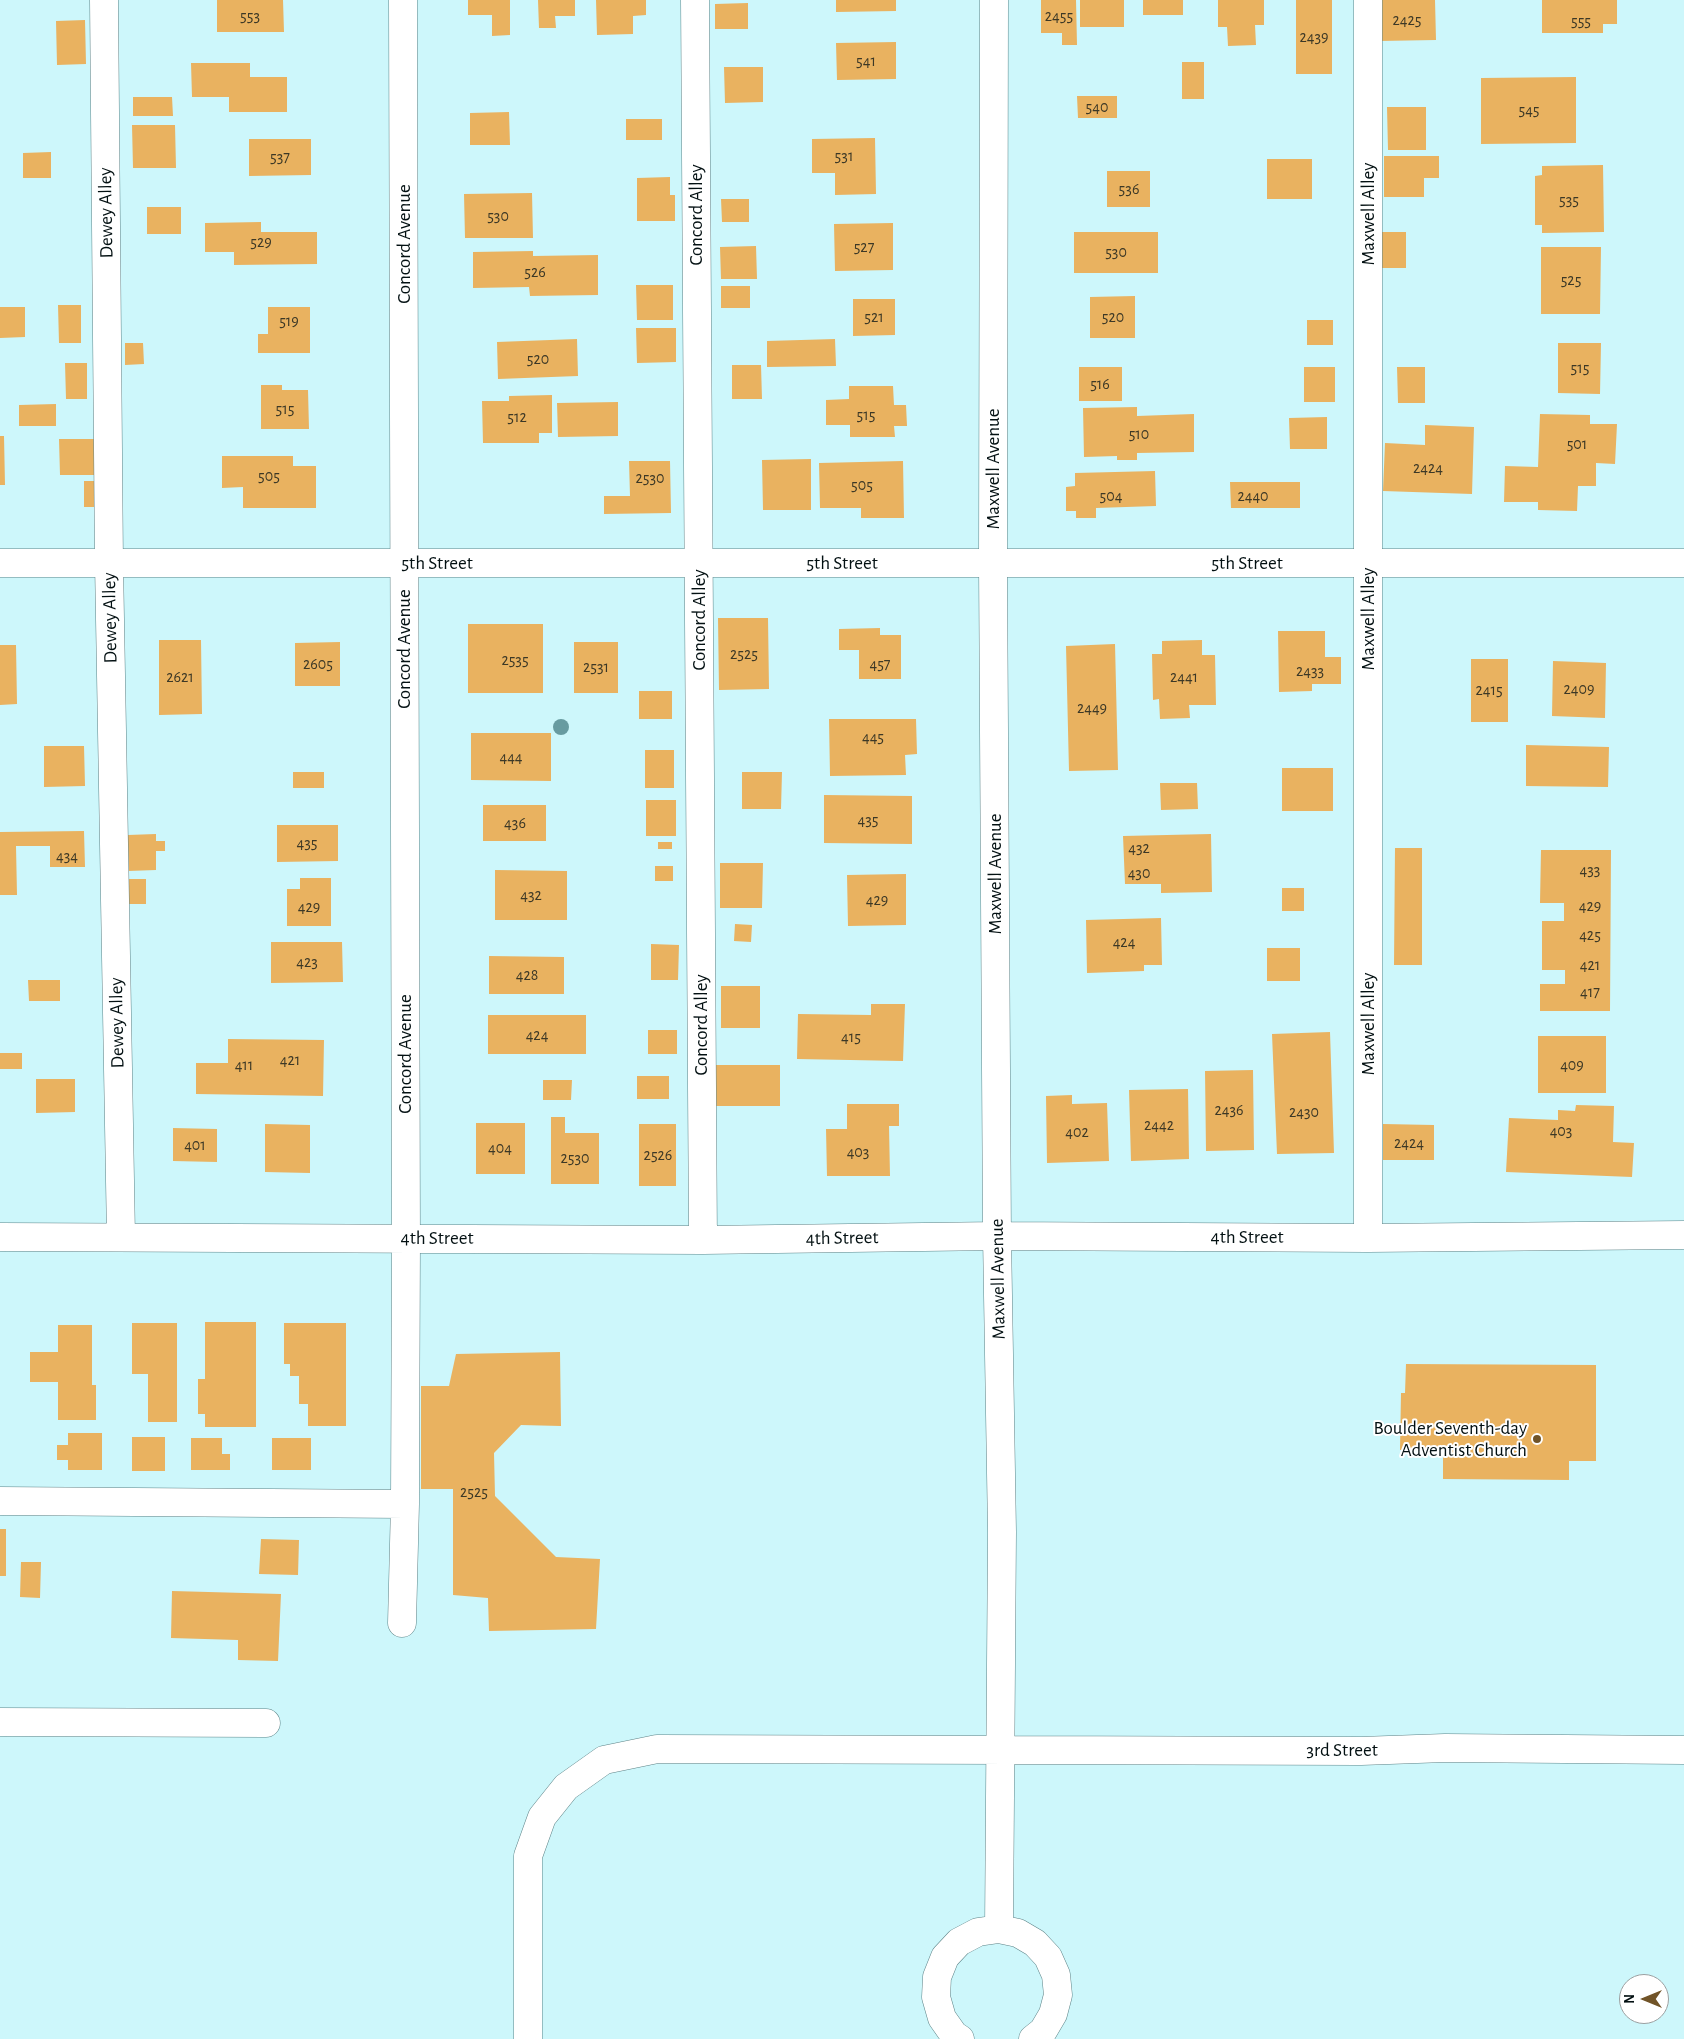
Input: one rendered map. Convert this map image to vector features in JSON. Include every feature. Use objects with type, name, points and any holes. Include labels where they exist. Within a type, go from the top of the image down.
[{"type":"street","name":"Dewey Alley","points":[[104,0],[109,563],[122,1237]]},
{"type":"street","name":"Concord Avenue","points":[[402,1623],[405,1504],[406,1238],[403,0]]},
{"type":"street","name":"Concord Alley","points":[[694,0],[703,1240]]},
{"type":"street","name":"Maxwell Avenue","points":[[994,0],[993,563],[997,1236],[1002,1532],[999,1929]]},
{"type":"street","name":"Maxwell Alley","points":[[1368,0],[1368,1238]]},
{"type":"street","name":"5th Street","points":[[0,564],[1684,563]]},
{"type":"street","name":"4th Street","points":[[0,1237],[703,1240],[997,1236],[1368,1238],[1684,1234]]},
{"type":"street","points":[[0,1501],[405,1504]]},
{"type":"street","points":[[0,1722],[266,1723]]},
{"type":"street","name":"3rd Street","points":[[528,2039],[528,1856],[542,1817],[566,1787],[604,1760],[657,1749],[1361,1750],[1455,1748],[1684,1750]]},
{"type":"street","points":[[952,2034],[942,2018],[936,1998],[937,1977],[946,1957],[959,1942],[978,1932],[999,1929],[1018,1933],[1035,1943],[1048,1957],[1056,1975],[1058,1995],[1053,2014],[1041,2035]]},
{"type":"building","points":[[217,0],[283,0],[284,32],[217,32]]},
{"type":"building","points":[[468,0],[510,0],[510,35],[492,36],[492,15],[468,15]]},
{"type":"building","points":[[538,0],[575,0],[575,16],[555,16],[556,28],[539,28]]},
{"type":"building","points":[[596,0],[646,0],[646,15],[633,16],[633,34],[597,35]]},
{"type":"building","points":[[836,0],[896,0],[896,11],[836,12]]},
{"type":"building","points":[[1041,0],[1076,0],[1077,45],[1062,45],[1062,33],[1041,33]]},
{"type":"building","points":[[1080,0],[1124,0],[1124,27],[1080,27]]},
{"type":"building","points":[[1143,0],[1183,0],[1183,15],[1143,15]]},
{"type":"building","points":[[1218,0],[1264,0],[1264,25],[1255,25],[1256,45],[1228,46],[1227,27],[1218,27]]},
{"type":"building","points":[[1296,0],[1332,0],[1332,74],[1296,74]]},
{"type":"building","points":[[1379,0],[1435,0],[1436,40],[1379,41]]},
{"type":"building","points":[[1542,0],[1617,0],[1617,24],[1603,24],[1603,33],[1542,33]]},
{"type":"building","points":[[748,3],[748,29],[715,29],[715,4]]},
{"type":"building","points":[[85,20],[86,64],[57,65],[56,21]]},
{"type":"building","points":[[896,42],[896,79],[837,80],[836,43]]},
{"type":"building","points":[[1182,62],[1204,62],[1204,99],[1182,99]]},
{"type":"building","points":[[191,63],[250,63],[250,77],[287,77],[287,112],[229,112],[229,97],[192,97]]},
{"type":"building","points":[[724,67],[763,67],[763,102],[725,103]]},
{"type":"building","points":[[1576,77],[1576,143],[1481,144],[1481,78]]},
{"type":"building","points":[[1077,96],[1117,96],[1117,118],[1078,118]]},
{"type":"building","points":[[133,97],[172,97],[173,116],[133,116]]},
{"type":"building","points":[[1387,107],[1426,107],[1426,150],[1388,150]]},
{"type":"building","points":[[509,112],[510,145],[470,145],[470,113]]},
{"type":"building","points":[[626,119],[662,119],[662,140],[626,140]]},
{"type":"building","points":[[132,125],[175,125],[176,168],[133,168]]},
{"type":"building","points":[[875,138],[876,194],[835,195],[835,173],[812,173],[812,139]]},
{"type":"building","points":[[249,139],[311,139],[311,175],[249,176]]},
{"type":"building","points":[[51,152],[51,178],[23,178],[23,153]]},
{"type":"building","points":[[1384,156],[1439,156],[1439,178],[1424,178],[1424,197],[1384,197]]},
{"type":"building","points":[[1267,159],[1312,159],[1312,199],[1267,199]]},
{"type":"building","points":[[1603,165],[1604,232],[1542,233],[1542,225],[1535,225],[1535,176],[1542,175],[1542,166]]},
{"type":"building","points":[[1107,171],[1150,171],[1150,207],[1107,207]]},
{"type":"building","points":[[670,177],[670,195],[675,195],[675,221],[637,221],[637,178]]},
{"type":"building","points":[[532,193],[533,238],[465,238],[464,194]]},
{"type":"building","points":[[721,199],[749,199],[749,222],[722,222]]},
{"type":"building","points":[[147,207],[181,207],[181,234],[147,234]]},
{"type":"building","points":[[261,222],[261,232],[317,232],[317,264],[234,265],[234,252],[205,252],[205,223]]},
{"type":"building","points":[[893,223],[893,270],[835,271],[834,224]]},
{"type":"building","points":[[1074,232],[1158,232],[1158,273],[1074,273]]},
{"type":"building","points":[[1379,232],[1406,232],[1406,268],[1379,268]]},
{"type":"building","points":[[756,246],[757,279],[721,279],[720,247]]},
{"type":"building","points":[[1541,247],[1601,247],[1600,314],[1541,314]]},
{"type":"building","points":[[533,251],[533,256],[598,255],[598,295],[530,296],[529,287],[473,288],[473,252]]},
{"type":"building","points":[[636,285],[673,285],[673,320],[637,320]]},
{"type":"building","points":[[721,286],[750,286],[750,308],[721,308]]},
{"type":"building","points":[[1135,296],[1135,338],[1090,338],[1090,297]]},
{"type":"building","points":[[853,299],[895,299],[895,335],[853,336]]},
{"type":"building","points":[[58,305],[81,305],[81,343],[59,343]]},
{"type":"building","points":[[0,307],[25,307],[25,337],[0,338]]},
{"type":"building","points":[[268,307],[310,307],[310,353],[258,353],[258,334],[268,334]]},
{"type":"building","points":[[1307,320],[1333,320],[1333,345],[1307,345]]},
{"type":"building","points":[[636,328],[676,328],[676,362],[637,363]]},
{"type":"building","points":[[577,339],[578,376],[498,379],[497,342]]},
{"type":"building","points":[[835,339],[836,366],[767,367],[767,341]]},
{"type":"building","points":[[125,343],[143,343],[144,364],[125,365]]},
{"type":"building","points":[[1558,343],[1601,343],[1600,394],[1558,393]]},
{"type":"building","points":[[65,363],[87,363],[87,399],[66,399]]},
{"type":"building","points":[[732,365],[761,365],[762,399],[732,399]]},
{"type":"building","points":[[1079,367],[1122,367],[1122,401],[1079,401]]},
{"type":"building","points":[[1304,367],[1335,367],[1335,402],[1304,402]]},
{"type":"building","points":[[1397,367],[1425,367],[1425,403],[1398,403]]},
{"type":"building","points":[[261,385],[282,385],[282,390],[308,390],[309,429],[261,429]]},
{"type":"building","points":[[849,386],[893,386],[894,405],[906,405],[907,426],[894,426],[895,437],[850,437],[850,425],[826,425],[826,400],[849,399]]},
{"type":"building","points":[[552,395],[552,433],[539,433],[539,443],[483,443],[482,401],[509,401],[509,396]]},
{"type":"building","points":[[618,402],[618,436],[558,437],[557,403]]},
{"type":"building","points":[[56,404],[56,426],[19,426],[19,405]]},
{"type":"building","points":[[1137,407],[1137,416],[1194,414],[1194,452],[1137,453],[1137,460],[1117,460],[1117,456],[1084,457],[1083,408]]},
{"type":"building","points":[[1540,414],[1590,415],[1590,424],[1617,424],[1615,464],[1596,463],[1596,486],[1578,486],[1577,511],[1538,510],[1538,502],[1504,502],[1505,466],[1538,467]]},
{"type":"building","points":[[1327,417],[1327,449],[1290,449],[1289,418]]},
{"type":"building","points":[[1425,425],[1474,427],[1472,494],[1383,491],[1385,443],[1425,445]]},
{"type":"building","points":[[0,436],[4,436],[5,485],[0,485]]},
{"type":"building","points":[[59,439],[95,439],[95,475],[60,475]]},
{"type":"building","points":[[222,456],[293,456],[293,466],[316,466],[316,508],[243,508],[243,487],[222,488]]},
{"type":"building","points":[[811,459],[811,510],[763,510],[762,460]]},
{"type":"building","points":[[629,461],[670,461],[671,513],[604,514],[604,496],[630,496]]},
{"type":"building","points":[[903,461],[904,518],[861,518],[861,508],[820,508],[819,463]]},
{"type":"building","points":[[1155,471],[1156,506],[1096,508],[1096,518],[1076,518],[1076,511],[1066,511],[1066,487],[1075,486],[1075,473]]},
{"type":"building","points":[[84,481],[102,481],[102,507],[84,507]]},
{"type":"building","points":[[1230,482],[1300,482],[1300,508],[1231,508]]},
{"type":"building","points":[[718,618],[768,618],[769,689],[719,690]]},
{"type":"building","points":[[468,624],[543,624],[543,693],[468,693]]},
{"type":"building","points":[[880,628],[880,635],[901,635],[901,679],[859,679],[859,650],[839,650],[839,629]]},
{"type":"building","points":[[1278,631],[1325,631],[1325,657],[1341,657],[1341,684],[1312,684],[1312,691],[1279,692]]},
{"type":"building","points":[[159,640],[201,640],[202,714],[159,715]]},
{"type":"building","points":[[1202,640],[1202,655],[1215,655],[1216,705],[1189,705],[1190,718],[1160,719],[1159,699],[1153,700],[1152,654],[1162,654],[1162,641]]},
{"type":"building","points":[[340,642],[340,686],[295,686],[295,643]]},
{"type":"building","points":[[574,642],[618,642],[618,693],[574,693]]},
{"type":"building","points":[[1115,644],[1118,770],[1069,771],[1066,646]]},
{"type":"building","points":[[0,645],[16,645],[17,704],[0,705]]},
{"type":"building","points":[[1471,659],[1508,659],[1508,722],[1471,722]]},
{"type":"building","points":[[1553,661],[1606,663],[1605,718],[1552,716]]},
{"type":"building","points":[[639,691],[672,691],[672,719],[639,719]]},
{"type":"building","points":[[829,719],[916,719],[917,754],[905,755],[906,775],[830,776]]},
{"type":"building","points":[[471,733],[551,733],[551,781],[471,780]]},
{"type":"building","points":[[1526,745],[1609,747],[1608,787],[1526,786]]},
{"type":"building","points":[[44,746],[84,746],[85,786],[44,787]]},
{"type":"building","points":[[645,750],[674,750],[674,788],[645,788]]},
{"type":"building","points":[[1282,768],[1333,768],[1333,811],[1282,811]]},
{"type":"building","points":[[293,772],[324,772],[324,788],[293,788]]},
{"type":"building","points":[[742,772],[782,772],[781,809],[742,809]]},
{"type":"building","points":[[1160,783],[1197,783],[1198,809],[1161,810]]},
{"type":"building","points":[[824,795],[912,796],[912,844],[824,843]]},
{"type":"building","points":[[646,800],[676,800],[676,836],[646,836]]},
{"type":"building","points":[[483,805],[546,805],[546,841],[483,841]]},
{"type":"building","points":[[277,825],[338,825],[338,861],[277,862]]},
{"type":"building","points":[[84,831],[85,867],[50,867],[50,846],[16,846],[17,895],[0,895],[0,832]]},
{"type":"building","points":[[156,834],[156,841],[165,841],[165,851],[156,851],[156,870],[128,871],[128,835]]},
{"type":"building","points":[[1211,834],[1212,892],[1161,893],[1161,884],[1125,884],[1123,836]]},
{"type":"building","points":[[658,842],[672,842],[672,849],[658,849]]},
{"type":"building","points":[[1395,848],[1422,848],[1422,965],[1394,965]]},
{"type":"building","points":[[1541,850],[1611,850],[1610,1011],[1540,1011],[1540,984],[1565,984],[1565,970],[1542,970],[1542,921],[1564,921],[1564,903],[1540,903]]},
{"type":"building","points":[[720,863],[763,863],[762,908],[720,908]]},
{"type":"building","points":[[655,866],[673,866],[673,881],[655,881]]},
{"type":"building","points":[[495,870],[567,871],[567,920],[495,920]]},
{"type":"building","points":[[906,874],[906,925],[848,926],[847,875]]},
{"type":"building","points":[[300,878],[331,878],[331,926],[287,926],[287,889],[300,889]]},
{"type":"building","points":[[125,879],[146,879],[146,904],[125,904]]},
{"type":"building","points":[[1282,888],[1304,888],[1304,911],[1282,911]]},
{"type":"building","points":[[1161,918],[1162,965],[1144,965],[1144,971],[1087,973],[1086,920]]},
{"type":"building","points":[[735,924],[752,925],[751,942],[734,941]]},
{"type":"building","points":[[271,942],[342,942],[343,982],[271,983]]},
{"type":"building","points":[[651,944],[679,945],[678,980],[651,980]]},
{"type":"building","points":[[1267,948],[1300,948],[1300,981],[1267,981]]},
{"type":"building","points":[[489,956],[564,957],[564,994],[489,994]]},
{"type":"building","points":[[28,980],[60,980],[60,1001],[29,1001]]},
{"type":"building","points":[[721,986],[760,986],[760,1028],[721,1028]]},
{"type":"building","points":[[871,1004],[905,1004],[903,1061],[797,1059],[798,1014],[871,1015]]},
{"type":"building","points":[[488,1015],[586,1015],[586,1054],[488,1054]]},
{"type":"building","points":[[648,1030],[677,1030],[677,1054],[648,1054]]},
{"type":"building","points":[[1330,1032],[1334,1153],[1277,1154],[1272,1034]]},
{"type":"building","points":[[1538,1036],[1606,1036],[1606,1093],[1538,1093]]},
{"type":"building","points":[[228,1039],[324,1040],[323,1096],[196,1094],[196,1063],[228,1063]]},
{"type":"building","points":[[0,1053],[22,1053],[22,1069],[0,1069]]},
{"type":"building","points":[[716,1065],[780,1065],[780,1106],[715,1106]]},
{"type":"building","points":[[1253,1070],[1254,1150],[1206,1151],[1205,1071]]},
{"type":"building","points":[[637,1076],[669,1076],[669,1099],[637,1099]]},
{"type":"building","points":[[36,1079],[75,1079],[75,1112],[36,1113]]},
{"type":"building","points":[[543,1080],[572,1080],[571,1100],[543,1100]]},
{"type":"building","points":[[1188,1089],[1189,1159],[1131,1161],[1129,1090]]},
{"type":"building","points":[[1072,1095],[1072,1104],[1107,1103],[1109,1161],[1047,1163],[1046,1096]]},
{"type":"building","points":[[847,1104],[899,1104],[899,1126],[889,1126],[890,1176],[827,1176],[826,1129],[847,1129]]},
{"type":"building","points":[[1576,1105],[1614,1106],[1613,1142],[1634,1143],[1632,1177],[1506,1172],[1509,1118],[1558,1120],[1558,1110],[1575,1111]]},
{"type":"building","points":[[551,1117],[565,1117],[565,1133],[599,1133],[599,1184],[551,1184]]},
{"type":"building","points":[[476,1123],[525,1123],[525,1174],[476,1174]]},
{"type":"building","points":[[265,1124],[310,1125],[310,1173],[265,1172]]},
{"type":"building","points":[[639,1124],[676,1124],[676,1186],[639,1186]]},
{"type":"building","points":[[1383,1124],[1434,1125],[1434,1160],[1383,1160]]},
{"type":"building","points":[[173,1128],[217,1129],[217,1162],[173,1161]]},
{"type":"building","points":[[205,1322],[256,1322],[256,1427],[205,1427],[205,1414],[198,1414],[198,1379],[205,1379]]},
{"type":"building","points":[[132,1323],[177,1323],[177,1422],[148,1422],[148,1374],[132,1374]]},
{"type":"building","points":[[284,1323],[346,1323],[346,1426],[308,1426],[308,1404],[299,1404],[299,1376],[290,1376],[290,1364],[284,1364]]},
{"type":"building","points":[[58,1325],[92,1325],[92,1385],[96,1385],[96,1420],[58,1420],[58,1382],[30,1382],[30,1352],[58,1352]]},
{"type":"building","points":[[560,1352],[561,1426],[521,1425],[494,1453],[495,1496],[556,1557],[600,1559],[596,1629],[489,1631],[488,1598],[453,1595],[453,1489],[421,1489],[421,1386],[449,1386],[456,1354]]},
{"type":"building","points":[[1406,1364],[1596,1365],[1596,1461],[1569,1461],[1569,1480],[1443,1479],[1443,1451],[1400,1450],[1401,1393],[1405,1393]]},
{"type":"building","points":[[68,1433],[102,1433],[102,1470],[68,1470],[68,1460],[57,1460],[57,1445],[68,1445]]},
{"type":"building","points":[[132,1437],[165,1437],[165,1471],[132,1471]]},
{"type":"building","points":[[191,1438],[222,1438],[222,1454],[230,1454],[230,1470],[191,1470]]},
{"type":"building","points":[[272,1438],[311,1438],[311,1470],[272,1470]]},
{"type":"building","points":[[0,1529],[6,1529],[6,1576],[0,1576]]},
{"type":"building","points":[[261,1539],[299,1540],[298,1575],[259,1574]]},
{"type":"building","points":[[21,1562],[41,1562],[40,1598],[20,1597]]},
{"type":"building","points":[[172,1591],[281,1594],[278,1661],[238,1660],[238,1640],[171,1638]]},
{"type":"place","name":"Boulder Seventh-day Adventist Church","points":[[1537,1439]]}]
